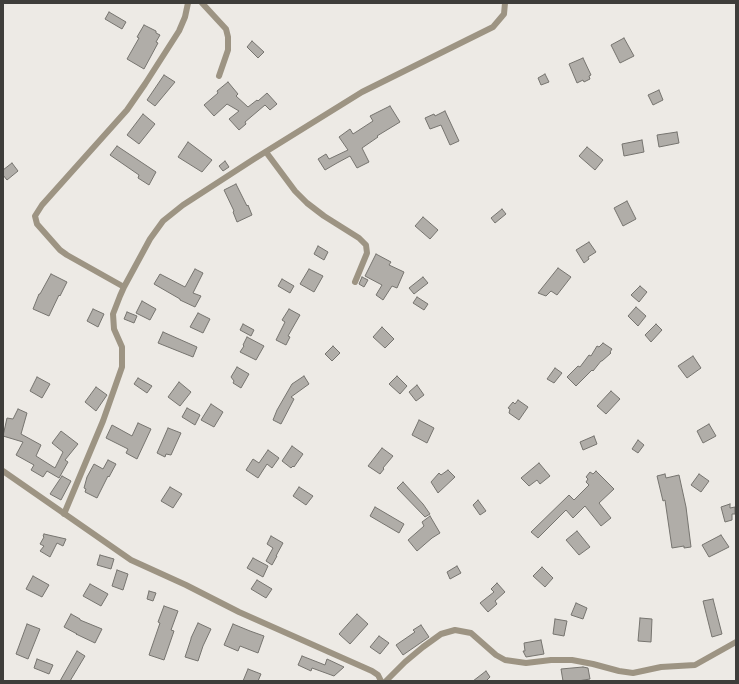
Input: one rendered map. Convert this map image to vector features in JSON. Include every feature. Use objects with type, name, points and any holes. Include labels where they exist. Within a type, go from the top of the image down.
[{"type":"street","points":[[124,287],[60,250],[37,224],[35,216],[42,205],[126,110],[145,84],[179,31],[188,3]]},
{"type":"street","points":[[202,3],[226,29],[228,37],[228,50],[219,76]]},
{"type":"street","points":[[64,514],[103,421],[122,367],[122,347],[114,329],[113,314],[124,287],[150,239],[163,221],[183,205],[362,92],[493,27],[504,14],[505,3]]},
{"type":"street","points":[[266,152],[295,191],[307,203],[324,216],[359,238],[366,245],[367,253],[355,282]]},
{"type":"street","points":[[3,471],[131,560],[186,585],[239,612],[372,671],[378,675],[381,681]]},
{"type":"street","points":[[386,681],[423,647],[441,634],[455,630],[471,633],[496,655],[505,660],[526,663],[551,660],[572,660],[633,673],[660,668],[695,665],[736,642]]},
{"type":"building","points":[[109,12],[126,22],[122,29],[105,19]]},
{"type":"building","points":[[144,25],[156,31],[156,33],[160,35],[156,42],[158,43],[144,69],[127,59],[139,38],[137,37]]},
{"type":"building","points":[[624,38],[634,56],[620,63],[611,45]]},
{"type":"building","points":[[252,41],[264,52],[258,58],[247,47]]},
{"type":"building","points":[[583,58],[591,75],[589,76],[590,79],[577,83],[569,64]]},
{"type":"building","points":[[545,74],[549,82],[541,85],[538,78]]},
{"type":"building","points":[[164,75],[175,82],[155,106],[147,100]]},
{"type":"building","points":[[228,82],[238,94],[236,96],[248,107],[267,93],[277,104],[270,110],[265,105],[245,122],[246,124],[239,130],[229,119],[239,111],[227,104],[214,116],[204,105]]},
{"type":"building","points":[[659,90],[663,100],[653,105],[648,95]]},
{"type":"building","points":[[390,106],[400,122],[377,136],[378,137],[362,148],[369,162],[357,168],[350,156],[325,170],[318,159],[326,154],[329,159],[348,150],[339,137],[350,129],[353,134],[373,121],[370,116]]},
{"type":"building","points":[[445,111],[459,141],[450,145],[441,125],[430,129],[425,118],[434,114],[435,116]]},
{"type":"building","points":[[143,114],[155,124],[139,144],[127,135]]},
{"type":"building","points":[[677,132],[679,143],[659,147],[657,135]]},
{"type":"building","points":[[642,140],[644,152],[624,156],[622,144]]},
{"type":"building","points":[[188,142],[212,160],[202,172],[178,157]]},
{"type":"building","points":[[117,146],[156,172],[149,185],[138,178],[139,175],[110,155]]},
{"type":"building","points":[[587,147],[603,160],[595,170],[579,156]]},
{"type":"building","points":[[225,161],[229,167],[223,171],[219,166]]},
{"type":"building","points":[[12,163],[18,171],[7,180],[3,175],[3,170]]},
{"type":"building","points":[[236,184],[252,215],[237,222],[233,212],[234,211],[224,190]]},
{"type":"building","points":[[627,201],[636,219],[623,226],[614,208]]},
{"type":"building","points":[[502,209],[506,214],[495,223],[491,218]]},
{"type":"building","points":[[423,217],[438,230],[430,239],[415,226]]},
{"type":"building","points":[[589,242],[596,252],[588,257],[589,259],[584,263],[576,250]]},
{"type":"building","points":[[318,246],[328,252],[324,260],[314,254]]},
{"type":"building","points":[[376,254],[391,262],[389,265],[404,272],[397,288],[392,286],[383,300],[376,295],[382,285],[365,276]]},
{"type":"building","points":[[558,268],[571,277],[557,295],[551,291],[546,296],[538,293]]},
{"type":"building","points":[[195,269],[203,273],[193,293],[201,296],[195,307],[180,300],[154,284],[160,274],[185,287]]},
{"type":"building","points":[[309,269],[323,276],[314,292],[300,284]]},
{"type":"building","points":[[51,274],[67,282],[49,316],[33,309],[39,294]]},
{"type":"building","points":[[362,277],[368,280],[364,287],[359,284]]},
{"type":"building","points":[[423,277],[428,283],[414,294],[409,288]]},
{"type":"building","points":[[282,279],[294,286],[290,293],[278,286]]},
{"type":"building","points":[[640,286],[647,292],[639,302],[631,295]]},
{"type":"building","points":[[417,297],[428,304],[424,310],[413,303]]},
{"type":"building","points":[[142,301],[156,309],[150,320],[136,313]]},
{"type":"building","points":[[636,307],[646,316],[638,326],[628,316]]},
{"type":"building","points":[[93,309],[104,314],[98,327],[87,321]]},
{"type":"building","points":[[289,309],[300,315],[288,336],[290,337],[286,345],[276,340],[285,322],[282,320]]},
{"type":"building","points":[[127,312],[137,316],[134,323],[124,319]]},
{"type":"building","points":[[198,313],[210,319],[203,333],[190,327]]},
{"type":"building","points":[[243,324],[254,330],[251,336],[240,330]]},
{"type":"building","points":[[656,324],[662,330],[651,342],[645,335]]},
{"type":"building","points":[[382,327],[394,339],[385,348],[373,337]]},
{"type":"building","points":[[163,332],[197,347],[193,357],[158,343]]},
{"type":"building","points":[[247,337],[264,346],[256,360],[240,352]]},
{"type":"building","points":[[603,343],[612,349],[610,352],[611,353],[576,386],[567,377],[578,366],[580,367],[589,355],[591,356],[597,346],[599,347]]},
{"type":"building","points":[[333,346],[340,353],[332,361],[325,354]]},
{"type":"building","points":[[693,356],[701,368],[687,378],[678,366]]},
{"type":"building","points":[[237,367],[249,374],[241,388],[233,383],[234,381],[231,377]]},
{"type":"building","points":[[555,368],[562,373],[554,383],[547,379]]},
{"type":"building","points":[[304,376],[309,384],[291,397],[294,399],[281,424],[273,420],[292,384]]},
{"type":"building","points":[[397,376],[407,386],[400,394],[389,384]]},
{"type":"building","points":[[37,377],[50,384],[42,398],[30,391]]},
{"type":"building","points":[[138,378],[152,386],[147,393],[134,384]]},
{"type":"building","points":[[179,382],[191,392],[180,406],[168,397]]},
{"type":"building","points":[[417,385],[424,395],[416,401],[409,392]]},
{"type":"building","points":[[96,387],[107,395],[96,411],[85,402]]},
{"type":"building","points":[[611,391],[620,399],[606,414],[597,406]]},
{"type":"building","points":[[518,400],[528,407],[519,420],[509,413],[510,409],[508,408],[513,402],[515,404]]},
{"type":"building","points":[[211,404],[223,412],[214,427],[201,420]]},
{"type":"building","points":[[187,408],[200,415],[195,425],[182,417]]},
{"type":"building","points":[[18,409],[27,413],[21,434],[41,445],[36,456],[55,468],[63,452],[52,443],[61,431],[78,444],[65,460],[68,462],[59,478],[47,471],[43,477],[31,470],[34,465],[16,455],[23,442],[3,436],[7,418],[13,419]]},
{"type":"building","points":[[419,420],[434,428],[427,443],[412,435]]},
{"type":"building","points":[[138,423],[151,429],[137,459],[126,453],[128,449],[106,438],[112,425],[132,436]]},
{"type":"building","points":[[709,424],[716,436],[703,443],[697,431]]},
{"type":"building","points":[[168,428],[181,433],[171,455],[166,454],[165,457],[157,453]]},
{"type":"building","points":[[594,436],[597,444],[583,450],[580,442]]},
{"type":"building","points":[[638,440],[644,445],[638,453],[632,449]]},
{"type":"building","points":[[292,446],[303,454],[294,467],[293,466],[291,468],[282,461]]},
{"type":"building","points":[[382,448],[393,456],[380,474],[368,466]]},
{"type":"building","points":[[268,450],[279,458],[272,468],[267,464],[258,478],[246,470],[253,459],[259,463]]},
{"type":"building","points":[[108,460],[116,464],[97,498],[85,492],[86,489],[84,488],[87,477],[94,464],[103,469]]},
{"type":"building","points":[[539,463],[550,476],[540,484],[537,480],[529,486],[521,478]]},
{"type":"building","points":[[448,470],[455,477],[438,493],[431,482],[439,473],[441,475]]},
{"type":"building","points":[[596,471],[614,489],[599,503],[611,518],[601,526],[585,506],[573,518],[566,510],[538,538],[531,532],[569,495],[574,500],[589,485],[586,482],[588,479],[586,477],[590,472],[593,474]]},
{"type":"building","points":[[665,474],[666,478],[679,475],[686,507],[691,547],[684,548],[684,546],[672,548],[665,500],[663,501],[657,476]]},
{"type":"building","points":[[699,474],[709,481],[701,492],[691,485]]},
{"type":"building","points":[[62,476],[71,481],[61,500],[50,494]]},
{"type":"building","points":[[403,482],[430,514],[425,517],[397,488]]},
{"type":"building","points":[[170,487],[182,494],[173,508],[161,501]]},
{"type":"building","points":[[299,487],[313,496],[306,505],[293,496]]},
{"type":"building","points":[[478,500],[486,511],[480,515],[473,505]]},
{"type":"building","points":[[730,504],[730,508],[735,507],[735,514],[732,514],[732,520],[725,522],[721,507]]},
{"type":"building","points":[[375,507],[404,524],[399,533],[370,516]]},
{"type":"building","points":[[430,516],[440,533],[417,551],[408,540],[424,526],[422,522]]},
{"type":"building","points":[[577,531],[590,547],[579,555],[566,540]]},
{"type":"building","points":[[44,534],[66,539],[63,546],[57,543],[50,557],[40,551],[44,546],[40,544]]},
{"type":"building","points":[[721,535],[729,547],[709,557],[702,545]]},
{"type":"building","points":[[271,536],[283,543],[272,565],[266,561],[273,548],[267,544]]},
{"type":"building","points":[[100,555],[114,559],[111,569],[97,565]]},
{"type":"building","points":[[253,558],[268,566],[263,577],[247,568]]},
{"type":"building","points":[[457,566],[461,573],[450,579],[447,572]]},
{"type":"building","points":[[542,567],[553,578],[545,587],[533,576]]},
{"type":"building","points":[[117,570],[128,574],[123,590],[112,586]]},
{"type":"building","points":[[33,576],[49,585],[42,597],[26,589]]},
{"type":"building","points":[[257,580],[272,589],[266,598],[251,589]]},
{"type":"building","points":[[497,583],[505,592],[495,601],[497,604],[488,612],[480,603],[494,592],[491,589]]},
{"type":"building","points":[[90,584],[108,594],[101,606],[83,596]]},
{"type":"building","points":[[149,591],[156,593],[153,601],[147,599]]},
{"type":"building","points":[[713,599],[722,634],[712,637],[703,601]]},
{"type":"building","points":[[576,603],[587,608],[583,619],[571,615]]},
{"type":"building","points":[[164,606],[178,611],[171,630],[174,631],[164,660],[149,655]]},
{"type":"building","points":[[71,614],[80,620],[102,629],[95,643],[64,627]]},
{"type":"building","points":[[357,614],[368,624],[350,644],[339,634]]},
{"type":"building","points":[[640,618],[652,619],[651,642],[638,641]]},
{"type":"building","points":[[555,619],[567,621],[564,636],[553,634]]},
{"type":"building","points":[[198,623],[211,629],[198,661],[185,657]]},
{"type":"building","points":[[27,624],[40,629],[28,659],[16,654]]},
{"type":"building","points":[[233,624],[264,636],[258,653],[240,646],[238,651],[224,645]]},
{"type":"building","points":[[421,625],[429,637],[403,655],[396,645],[415,632],[413,630]]},
{"type":"building","points":[[379,636],[389,643],[380,654],[370,647]]},
{"type":"building","points":[[541,640],[544,654],[526,657],[523,651],[525,651],[524,643]]},
{"type":"building","points":[[77,651],[85,656],[70,681],[60,681]]},
{"type":"building","points":[[302,656],[325,665],[327,659],[344,667],[334,676],[312,668],[311,671],[298,665]]},
{"type":"building","points":[[37,659],[53,665],[49,674],[34,668]]},
{"type":"building","points":[[588,668],[590,679],[563,681],[561,669]]},
{"type":"building","points":[[248,669],[261,674],[258,681],[243,681]]},
{"type":"building","points":[[486,671],[490,677],[486,681],[473,681]]}]
